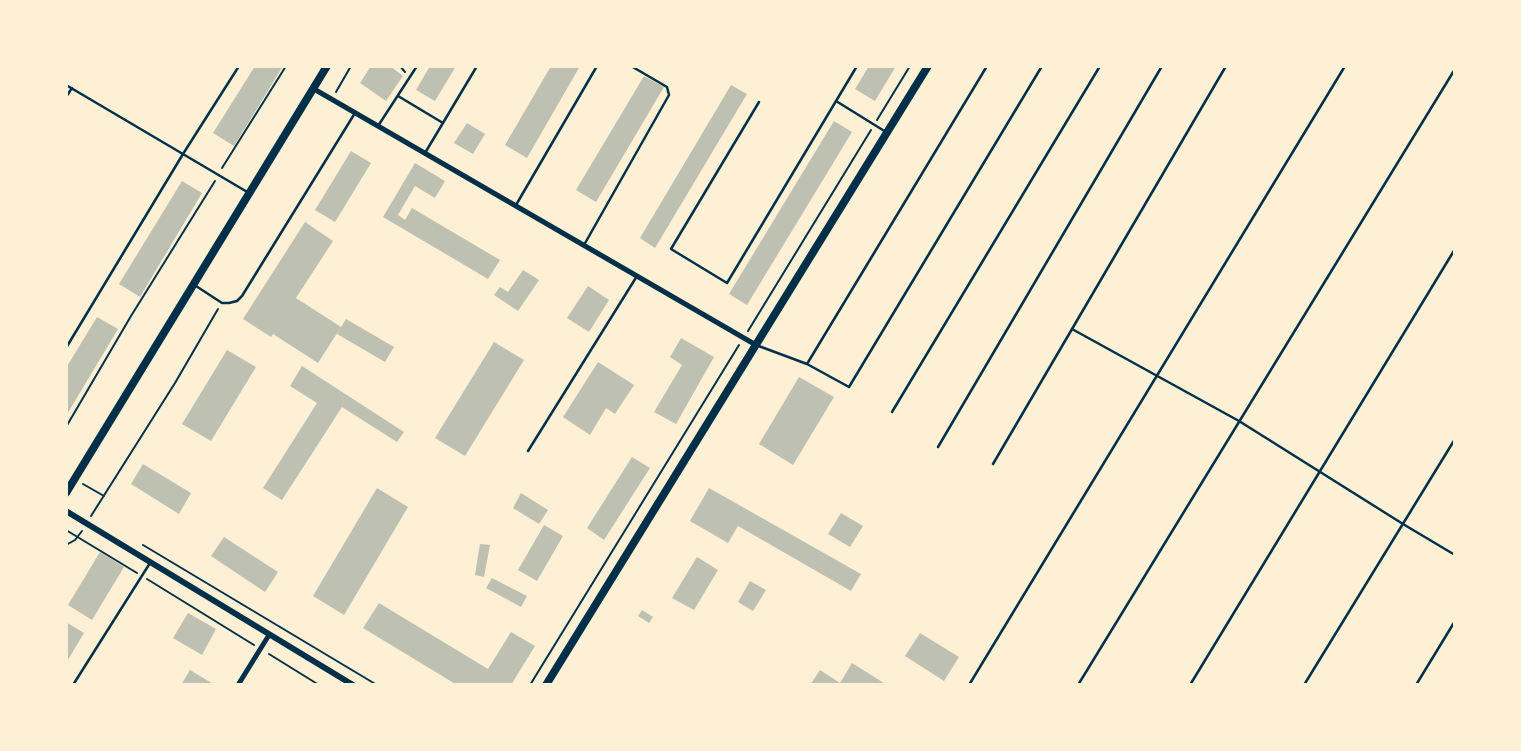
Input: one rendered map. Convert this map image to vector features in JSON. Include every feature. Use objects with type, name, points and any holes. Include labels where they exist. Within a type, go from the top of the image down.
[{"type":"main road","points":[[66,493],[328,66]]},
{"type":"main road","points":[[546,685],[928,66]]},
{"type":"street","points":[[314,89],[756,345]]},
{"type":"street","points":[[66,511],[353,685]]},
{"type":"street","points":[[238,685],[269,635]]},
{"type":"lane","points":[[66,348],[238,66]]},
{"type":"lane","points":[[378,126],[416,66]]},
{"type":"lane","points":[[425,154],[477,66]]},
{"type":"lane","points":[[516,206],[597,66]]},
{"type":"lane","points":[[584,245],[669,95],[667,87],[631,66]]},
{"type":"lane","points":[[759,102],[671,249],[727,283],[857,66]]},
{"type":"lane","points":[[806,364],[987,66]]},
{"type":"lane","points":[[756,345],[806,364],[848,387],[1042,66]]},
{"type":"lane","points":[[892,412],[1100,66]]},
{"type":"lane","points":[[938,447],[1162,66]]},
{"type":"lane","points":[[993,464],[1226,66]]},
{"type":"lane","points":[[969,685],[1345,66]]},
{"type":"lane","points":[[1078,685],[1455,69]]},
{"type":"lane","points":[[66,85],[250,193]]},
{"type":"lane","points":[[66,97],[72,88]]},
{"type":"lane","points":[[397,95],[443,123]]},
{"type":"lane","points":[[836,101],[888,132]]},
{"type":"lane","points":[[194,285],[222,303],[237,301],[242,296],[355,113]]},
{"type":"lane","points":[[1190,685],[1455,249]]},
{"type":"lane","points":[[528,451],[637,276]]},
{"type":"lane","points":[[1072,329],[1239,421],[1402,524],[1455,555]]},
{"type":"lane","points":[[1304,685],[1455,439]]},
{"type":"lane","points":[[73,685],[150,563]]},
{"type":"lane","points":[[1416,685],[1455,621]]},
{"type":"path","points":[[66,427],[131,316],[286,66]]},
{"type":"path","points":[[332,100],[351,66]]},
{"type":"path","points":[[530,685],[910,66]]},
{"type":"path","points":[[90,518],[170,391],[222,303]]},
{"type":"path","points":[[84,484],[104,496]]},
{"type":"path","points":[[66,530],[319,685]]},
{"type":"path","points":[[66,545],[75,540],[82,530]]},
{"type":"path","points":[[143,546],[377,685]]},
{"type":"building","points":[[255,66],[283,66],[234,146],[213,133]]},
{"type":"building","points":[[371,66],[390,66],[403,76],[386,101],[360,83]]},
{"type":"building","points":[[430,66],[456,66],[435,101],[416,90]]},
{"type":"building","points":[[551,66],[580,66],[527,158],[505,145]]},
{"type":"building","points":[[869,66],[896,66],[875,101],[855,89]]},
{"type":"building","points":[[644,76],[664,87],[596,202],[576,190]]},
{"type":"building","points":[[731,85],[747,94],[655,248],[640,238]]},
{"type":"building","points":[[834,121],[852,132],[747,305],[729,294]]},
{"type":"building","points":[[467,123],[485,134],[473,154],[454,143]]},
{"type":"building","points":[[351,151],[371,163],[335,222],[315,210]]},
{"type":"building","points":[[415,163],[445,181],[435,198],[415,186],[398,215],[405,220],[412,208],[500,260],[488,279],[383,217]]},
{"type":"building","points":[[182,181],[202,193],[140,297],[119,284]]},
{"type":"building","points":[[305,222],[333,241],[296,298],[341,327],[318,363],[273,334],[271,337],[243,319]]},
{"type":"building","points":[[523,270],[539,280],[518,311],[494,295],[500,287],[508,292]]},
{"type":"building","points":[[588,286],[609,300],[589,332],[567,318]]},
{"type":"building","points":[[97,317],[118,329],[66,416],[66,368]]},
{"type":"building","points":[[346,319],[394,347],[385,362],[337,334]]},
{"type":"building","points":[[681,338],[714,357],[676,424],[654,412],[682,365],[670,357]]},
{"type":"building","points":[[494,342],[524,360],[465,456],[435,438]]},
{"type":"building","points":[[227,350],[256,367],[211,441],[182,424]]},
{"type":"building","points":[[598,362],[634,385],[615,414],[606,408],[590,435],[563,417]]},
{"type":"building","points":[[302,366],[404,432],[397,442],[342,407],[282,500],[263,488],[317,403],[290,386]]},
{"type":"building","points":[[799,377],[834,397],[793,465],[759,444]]},
{"type":"building","points":[[632,457],[650,468],[604,540],[587,528]]},
{"type":"building","points":[[143,464],[191,493],[179,514],[131,484]]},
{"type":"building","points":[[377,488],[408,507],[344,615],[313,596]]},
{"type":"building","points":[[709,488],[861,574],[851,591],[738,526],[728,543],[690,521]]},
{"type":"building","points":[[521,493],[548,510],[539,524],[513,508]]},
{"type":"building","points":[[841,513],[863,526],[850,547],[828,534]]},
{"type":"building","points":[[544,525],[563,536],[537,581],[518,570]]},
{"type":"building","points":[[224,537],[278,572],[265,592],[211,556]]},
{"type":"building","points":[[480,544],[490,545],[484,577],[475,575]]},
{"type":"building","points":[[100,552],[124,567],[92,620],[68,605]]},
{"type":"building","points":[[697,557],[718,570],[694,610],[672,598]]},
{"type":"building","points":[[492,578],[527,596],[521,607],[486,588]]},
{"type":"building","points":[[750,581],[766,590],[753,611],[738,602]]},
{"type":"building","points":[[379,603],[488,669],[511,632],[535,646],[511,685],[457,685],[363,628]]},
{"type":"building","points":[[642,610],[653,617],[649,623],[638,616]]},
{"type":"building","points":[[188,613],[216,629],[202,655],[173,638]]},
{"type":"building","points":[[66,622],[84,633],[66,663]]},
{"type":"building","points":[[920,633],[959,657],[944,681],[905,656]]},
{"type":"building","points":[[852,663],[887,685],[810,685],[820,670],[840,683]]},
{"type":"building","points":[[190,670],[215,685],[181,685]]}]
